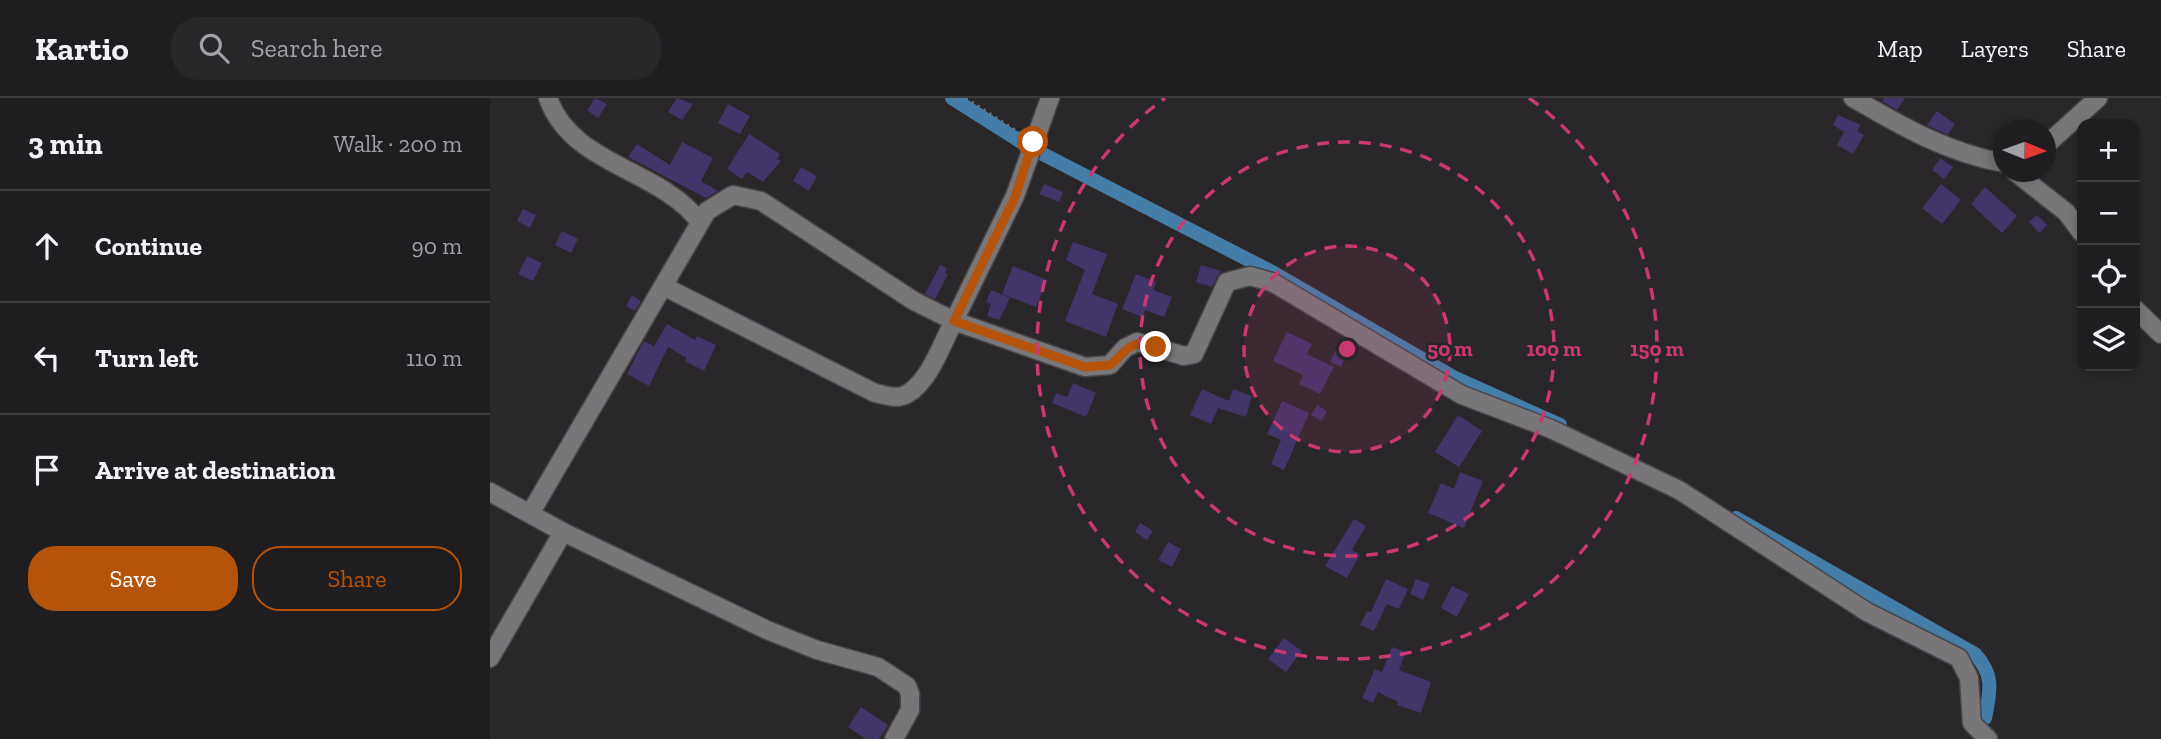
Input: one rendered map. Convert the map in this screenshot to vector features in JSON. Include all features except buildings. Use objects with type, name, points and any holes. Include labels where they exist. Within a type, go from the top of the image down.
[{"type":"street","points":[[548,98],[562,126],[577,140],[664,190],[689,208],[700,222]]},
{"type":"street","points":[[665,287],[874,394],[895,397],[906,394],[918,383],[954,321],[1015,197],[1050,98]]},
{"type":"street","points":[[1853,98],[1894,122],[1952,150],[1993,160]]},
{"type":"street","points":[[2056,136],[2098,98]]},
{"type":"street","points":[[2028,182],[2066,212],[2077,226]]},
{"type":"street","points":[[531,512],[665,287],[707,211],[722,198],[733,195],[761,201],[914,301],[954,321],[1085,367],[1103,367],[1137,342],[1184,356],[1194,354],[1227,282],[1250,276],[1272,282],[1462,396],[1551,429],[1679,490],[1867,612],[1959,658],[1969,678],[1972,723],[1988,739]]},
{"type":"street","points":[[2140,314],[2161,334]]},
{"type":"street","points":[[490,492],[531,512],[563,532],[767,629],[817,650],[878,667],[900,680],[907,686],[911,702],[894,739]]},
{"type":"street","points":[[490,658],[563,532]]},
{"type":"path","points":[[966,98],[1033,142]]},
{"type":"waterway","points":[[952,98],[1026,145]]},
{"type":"waterway","points":[[1037,151],[1274,273],[1455,378],[1560,425]]},
{"type":"waterway","points":[[1736,518],[1975,654],[1986,669],[1988,677],[1985,718]]},
{"type":"route","points":[[1033,142],[1015,197],[954,321],[1085,367],[1110,365],[1125,348],[1137,342],[1156,347]]}]
